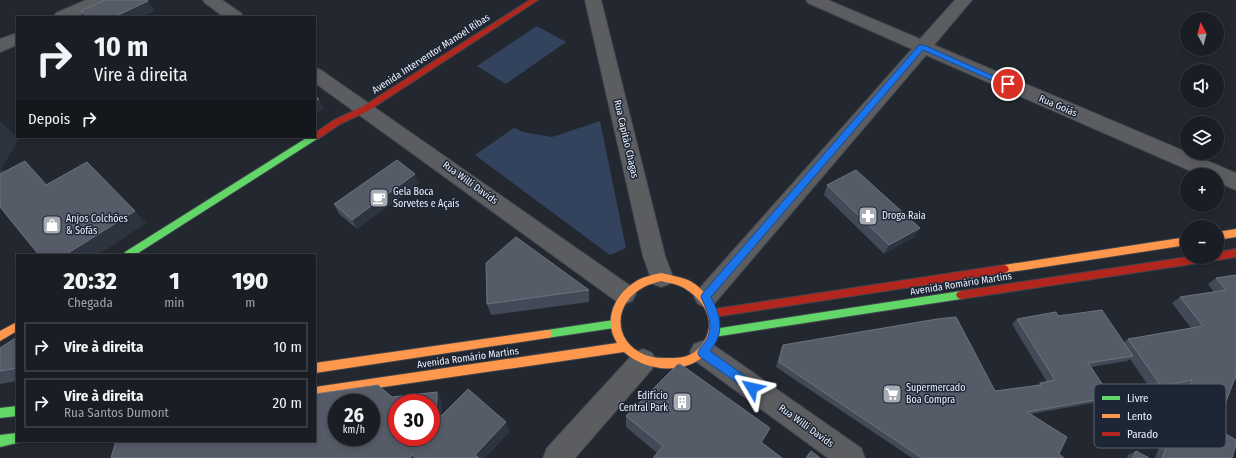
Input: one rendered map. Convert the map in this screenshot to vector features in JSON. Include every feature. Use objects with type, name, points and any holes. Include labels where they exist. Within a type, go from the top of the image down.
[{"type":"street","points":[[64,16],[99,0]]},
{"type":"street","points":[[211,0],[234,16]]},
{"type":"street","name":"Avenida Interventor Manoel Ribas","points":[[316,136],[337,122],[358,102],[535,0]]},
{"type":"street","name":"Rua Capitão Chagas","points":[[593,0],[654,256],[661,277]]},
{"type":"street","name":"Rua Goiás","points":[[814,0],[1236,182]]},
{"type":"street","points":[[710,305],[922,47],[964,0]]},
{"type":"street","points":[[0,46],[16,38]]},
{"type":"street","name":"Rua Willi Davids","points":[[316,75],[358,102],[624,294]]},
{"type":"street","name":"Avenida Interventor Manoel Ribas","points":[[337,122],[358,102]]},
{"type":"street","name":"Avenida Interventor Manoel Ribas","points":[[130,254],[313,138]]},
{"type":"street","points":[[1224,235],[1236,234]]},
{"type":"street","name":"Avenida Romário Martins","points":[[710,305],[1180,242]]},
{"type":"street","points":[[1224,255],[1236,253]]},
{"type":"street","name":"Avenida Romário Martins","points":[[708,343],[1180,262]]},
{"type":"street","points":[[661,277],[673,278],[686,282],[697,288],[710,305],[716,323],[708,343],[690,361],[675,365],[658,365],[634,354],[618,336],[614,324],[618,303],[624,294],[634,285],[661,277]]},
{"type":"street","name":"Avenida Romário Martins","points":[[316,368],[614,324]]},
{"type":"street","points":[[0,336],[16,327]]},
{"type":"street","name":"Rua Willi Davids","points":[[708,343],[851,458]]},
{"type":"street","points":[[556,458],[634,354]]},
{"type":"street","name":"Avenida Romário Martins","points":[[316,392],[634,354]]},
{"type":"street","points":[[0,413],[16,411]]},
{"type":"street","points":[[0,441],[16,438]]},
{"type":"shaded area","points":[[537,26],[566,42],[506,84],[477,66]]},
{"type":"shaded area","points":[[600,121],[626,248],[610,255],[475,155],[514,128],[523,132],[552,137]]},
{"type":"building","points":[[105,0],[148,1],[116,16],[88,16],[81,11]]},
{"type":"building","points":[[397,160],[415,174],[352,220],[334,204]]},
{"type":"building","points":[[25,161],[46,185],[87,162],[135,211],[67,254],[38,254],[0,207],[0,174]]},
{"type":"building","name":"Droga Raia","points":[[856,170],[920,228],[889,245],[827,185]]},
{"type":"building","points":[[516,237],[589,290],[487,304],[486,263]]},
{"type":"building","points":[[1236,275],[1236,375],[1226,402],[1226,384],[1190,384],[1192,380],[1171,384],[1160,384],[1128,339],[1203,326],[1180,297],[1226,290],[1216,278]]},
{"type":"building","points":[[1102,310],[1133,356],[1088,363],[1102,384],[1094,384],[1094,400],[1027,412],[1067,437],[1059,454],[1064,458],[922,458],[779,362],[783,345],[956,317],[995,391],[1041,385],[1040,383],[1055,380],[1017,319],[1056,312],[1058,316]]},
{"type":"building","points":[[16,338],[16,368],[0,371],[0,348]]},
{"type":"building","name":"Edifício Central Park","points":[[680,364],[770,428],[761,442],[782,458],[653,458],[663,446],[626,416],[677,365]]},
{"type":"building","points":[[378,385],[388,394],[388,446],[440,446],[440,417],[468,389],[506,422],[475,455],[479,458],[415,458],[411,454],[411,458],[111,458],[116,442],[316,442],[316,394]]},
{"type":"building","points":[[437,392],[437,394],[419,394]]},
{"type":"building","points":[[1226,434],[1236,440],[1232,458],[1162,458],[1166,448],[1226,448]]},
{"type":"building","points":[[811,451],[820,458],[806,458]]},
{"type":"building","points":[[1136,451],[1149,458],[1133,458]]},
{"type":"traffic: fast","points":[[130,254],[312,138]]},
{"type":"traffic: fast","points":[[714,333],[961,295]]},
{"type":"traffic: fast","points":[[547,334],[614,324]]},
{"type":"traffic: fast","points":[[0,413],[16,411]]},
{"type":"traffic: fast","points":[[0,441],[16,438]]},
{"type":"traffic: slow","points":[[1224,235],[1236,233]]},
{"type":"traffic: slow","points":[[1004,269],[1180,242]]},
{"type":"traffic: slow","points":[[661,277],[686,283],[702,296],[712,311],[714,328],[710,343],[699,356],[682,363],[659,363],[640,358],[625,346],[619,338],[616,329],[616,312],[619,304],[630,290],[649,280],[661,277]]},
{"type":"traffic: slow","points":[[0,336],[16,327]]},
{"type":"traffic: slow","points":[[316,368],[547,334]]},
{"type":"traffic: slow","points":[[316,392],[624,347]]},
{"type":"traffic: jam","points":[[316,136],[337,122],[365,109],[535,0]]},
{"type":"traffic: jam","points":[[1224,255],[1236,253]]},
{"type":"traffic: jam","points":[[961,295],[1180,262]]},
{"type":"traffic: jam","points":[[714,313],[1004,269]]},
{"type":"place","name":"Gela Boca Sorvetes e Açaís","points":[[379,198]]},
{"type":"place","name":"Droga Raia","points":[[868,216]]},
{"type":"place","name":"Anjos Colchões & Sofás","points":[[52,225]]},
{"type":"place","name":"Supermercado Boa Compra","points":[[892,394]]},
{"type":"place","name":"Edifício Central Park","points":[[682,402]]},
{"type":"route","points":[[752,388],[703,352],[710,343],[716,323],[711,305],[706,297],[922,47],[1008,84]]}]
